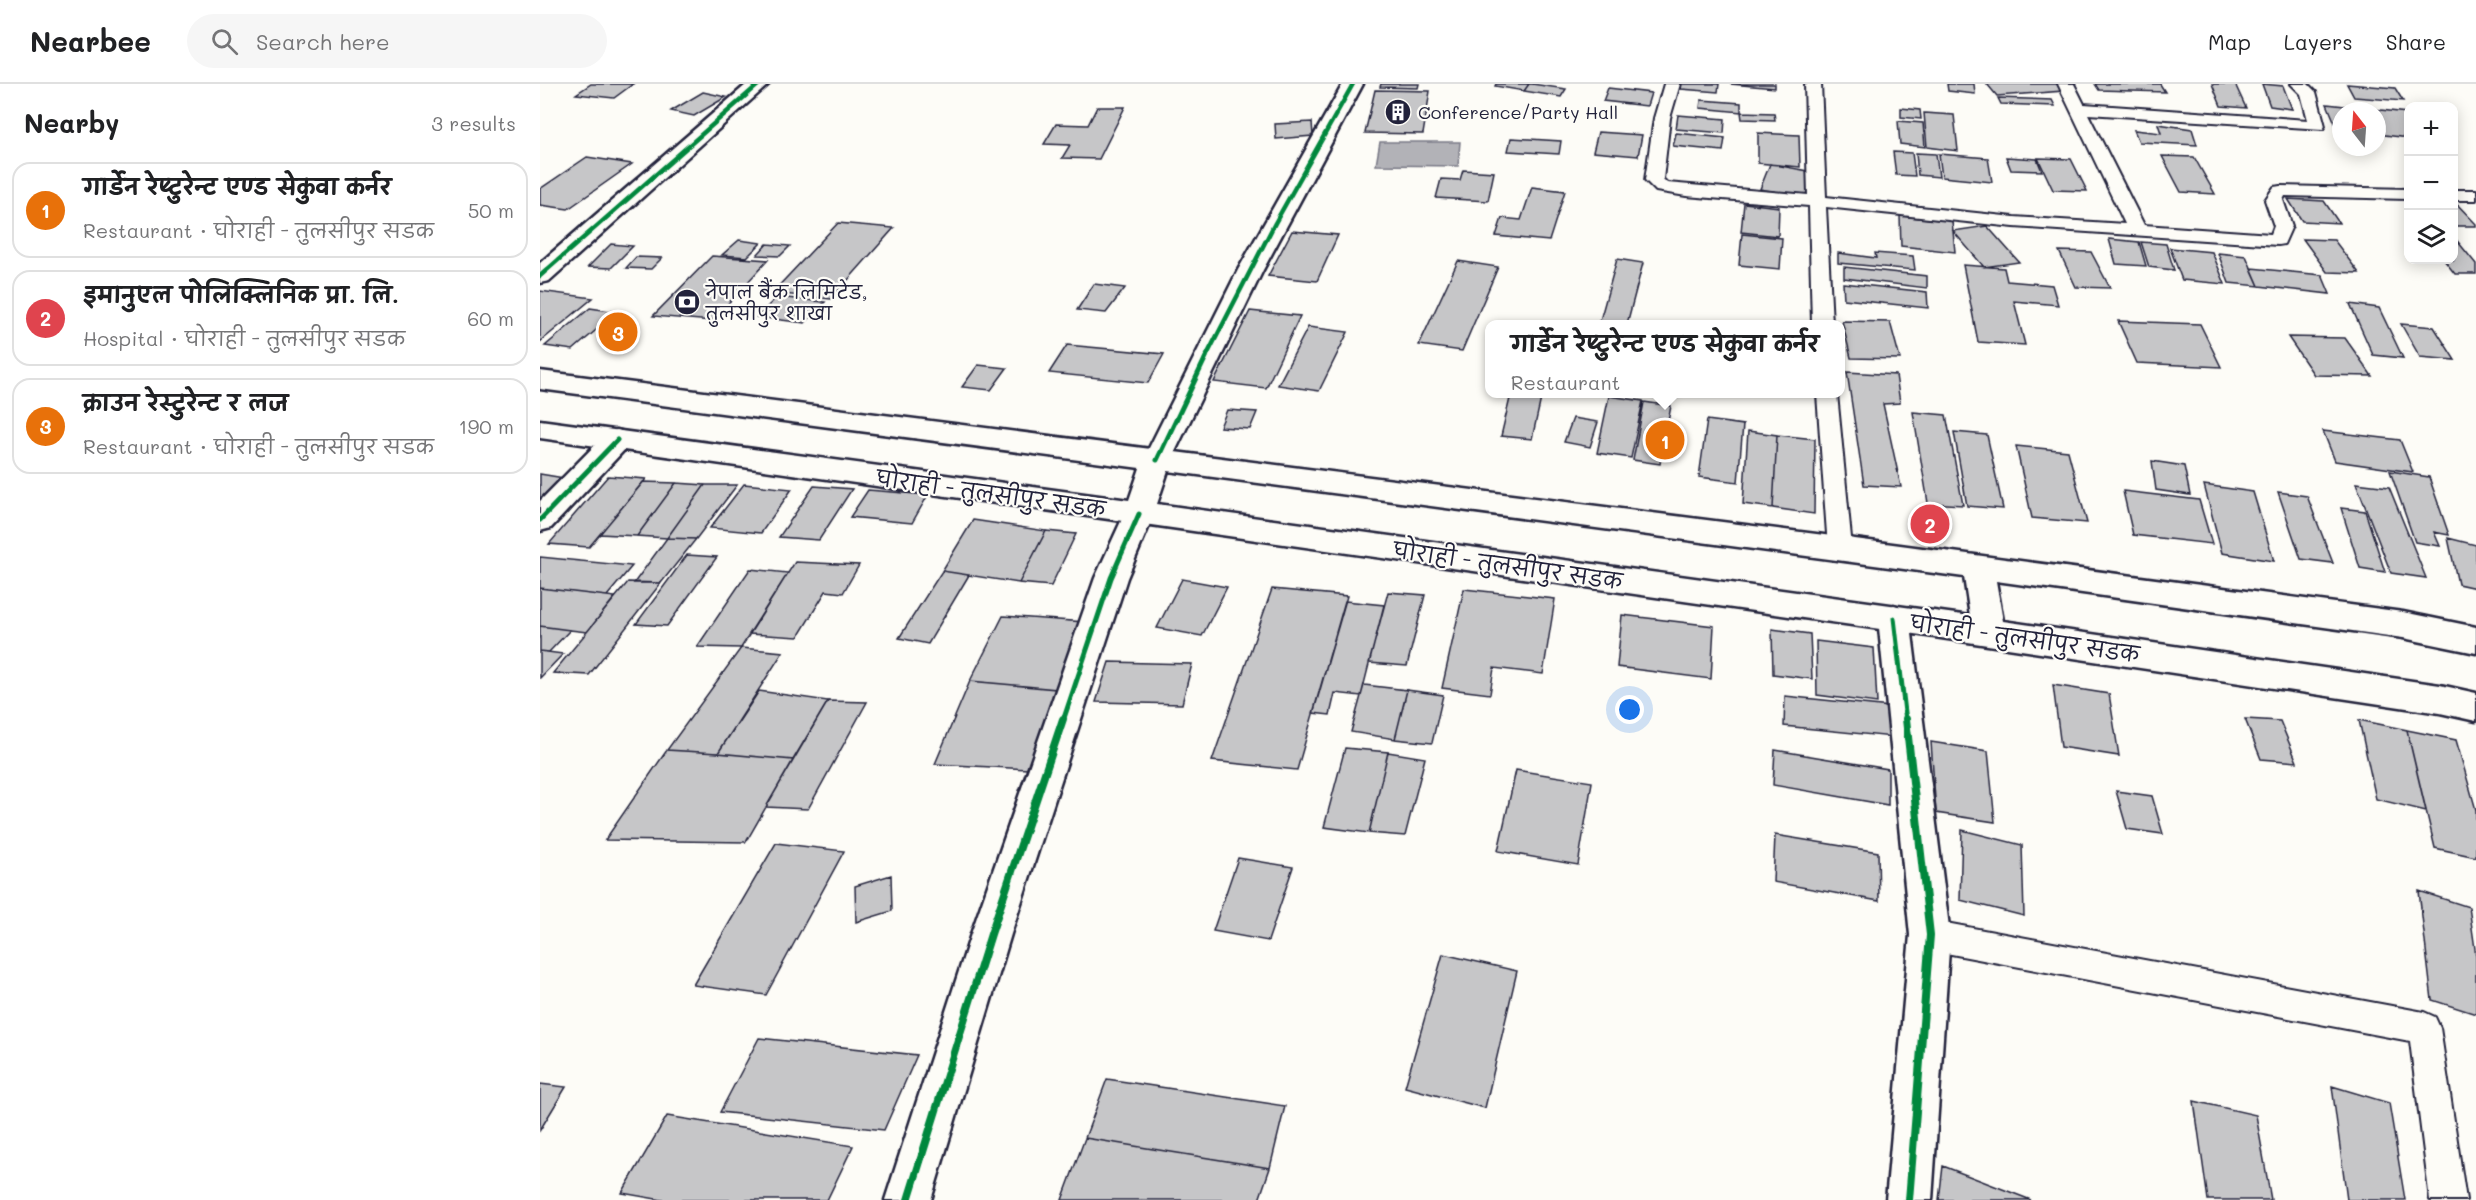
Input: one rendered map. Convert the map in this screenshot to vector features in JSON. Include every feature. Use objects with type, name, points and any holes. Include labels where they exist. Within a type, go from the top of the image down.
[{"type":"main road","points":[[540,276],[759,84]]},
{"type":"main road","points":[[908,1200],[991,934],[1111,578],[1139,514],[1157,460],[1203,360],[1295,185],[1353,84]]},
{"type":"main road","points":[[540,380],[1840,548],[2403,625],[2476,640]]},
{"type":"main road","name":"घोराही - तुलसीपुर सडक","points":[[540,429],[1894,618],[2440,699],[2476,707]]},
{"type":"main road","points":[[540,520],[617,440]]},
{"type":"main road","points":[[1978,567],[1989,632]]},
{"type":"main road","points":[[1894,618],[1930,935],[1909,1200]]},
{"type":"lane","points":[[1672,84],[1662,118],[1654,180],[1662,187],[1686,192],[1816,201],[2014,222],[2278,240],[2283,226],[2274,200],[2280,191],[2404,194]]},
{"type":"lane","points":[[1813,84],[1822,320]]},
{"type":"lane","points":[[2066,84],[2138,232]]},
{"type":"lane","points":[[2076,108],[2317,126],[2308,93],[2299,84]]},
{"type":"lane","points":[[2458,195],[2476,195]]},
{"type":"lane","points":[[1827,398],[1840,548]]},
{"type":"lane","points":[[1930,935],[2424,1028],[2448,1200]]},
{"type":"shaded area","points":[[1380,142],[1460,142],[1458,166],[1376,165]]},
{"type":"building","points":[[591,84],[633,84],[614,98],[576,94]]},
{"type":"building","points":[[1381,84],[1419,84],[1418,88],[1380,87]]},
{"type":"building","points":[[1496,84],[1529,84],[1524,91],[1495,86]]},
{"type":"building","points":[[1529,84],[1566,89],[1561,97],[1524,91]]},
{"type":"building","points":[[1682,84],[1719,84],[1718,92],[1681,89]]},
{"type":"building","points":[[1730,84],[1775,84],[1775,88]]},
{"type":"building","points":[[1947,84],[1974,84],[1975,94],[1948,91]]},
{"type":"building","points":[[1987,84],[2057,84],[2063,91],[1997,96]]},
{"type":"building","points":[[2095,84],[2160,84],[2165,92],[2099,90]]},
{"type":"building","points":[[2212,84],[2235,84],[2246,108],[2221,106]]},
{"type":"building","points":[[2262,84],[2283,86],[2292,109],[2270,106]]},
{"type":"building","points":[[2347,84],[2395,88],[2403,101],[2354,97]]},
{"type":"building","points":[[1608,88],[1651,93],[1647,106],[1603,101]]},
{"type":"building","name":"Conference/Party Hall","points":[[1375,90],[1430,91],[1423,134],[1365,133]]},
{"type":"building","points":[[703,92],[726,97],[694,116],[671,111]]},
{"type":"building","points":[[1998,98],[2052,100],[2055,106],[2001,104]]},
{"type":"building","points":[[1701,100],[1741,103],[1741,112],[1700,108]]},
{"type":"building","points":[[2327,104],[2332,105],[2332,116]]},
{"type":"building","points":[[1097,107],[1125,107],[1099,159],[1062,158],[1070,145],[1044,144],[1056,124],[1088,125]]},
{"type":"building","points":[[1901,108],[1920,110],[1921,119],[1901,117]]},
{"type":"building","points":[[2386,111],[2404,113],[2404,137],[2386,135]]},
{"type":"building","points":[[1741,112],[1774,113],[1775,120],[1742,119]]},
{"type":"building","points":[[1924,113],[1954,115],[1958,151],[1927,147]]},
{"type":"building","points":[[1678,115],[1725,119],[1724,133],[1676,129]]},
{"type":"building","points":[[1898,121],[1923,123],[1925,147],[1900,144]]},
{"type":"building","points":[[1312,122],[1313,136],[1276,139],[1275,124]]},
{"type":"building","points":[[2158,124],[2192,129],[2197,145],[2139,142],[2134,130],[2161,133]]},
{"type":"building","points":[[1598,132],[1642,135],[1638,156],[1593,152]]},
{"type":"building","points":[[1676,133],[1725,138],[1723,151],[1673,146]]},
{"type":"building","points":[[1758,133],[1799,135],[1800,167],[1758,163]]},
{"type":"building","points":[[1511,138],[1561,141],[1559,154],[1508,151]]},
{"type":"building","points":[[1893,152],[1912,153],[1915,176],[1896,175]]},
{"type":"building","points":[[1916,153],[1936,154],[1939,177],[1918,175]]},
{"type":"building","points":[[1939,154],[1988,158],[1992,182],[1942,177]]},
{"type":"building","points":[[2162,156],[2194,157],[2215,194],[2181,192]]},
{"type":"building","points":[[587,157],[632,164],[568,209],[540,205],[540,189]]},
{"type":"building","points":[[2006,157],[2037,159],[2042,171],[2011,170]]},
{"type":"building","points":[[2038,158],[2071,159],[2087,191],[2053,190]]},
{"type":"building","points":[[1770,164],[1814,172],[1805,197],[1760,189]]},
{"type":"building","points":[[1463,170],[1494,172],[1488,201],[1436,198],[1441,179],[1460,180]]},
{"type":"building","points":[[1532,187],[1565,191],[1549,241],[1496,236],[1502,218],[1521,220]]},
{"type":"building","points":[[2288,199],[2324,201],[2339,223],[2302,221]]},
{"type":"building","points":[[1744,203],[1779,207],[1778,236],[1741,232]]},
{"type":"building","points":[[2458,205],[2476,224],[2476,226],[2458,226]]},
{"type":"building","points":[[1900,216],[1952,221],[1955,252],[1901,246]]},
{"type":"building","points":[[838,223],[894,228],[831,299],[772,293]]},
{"type":"building","points":[[1987,226],[2019,262],[1984,267],[1953,231]]},
{"type":"building","points":[[1292,231],[1338,235],[1317,281],[1268,276]]},
{"type":"building","points":[[1742,234],[1782,238],[1780,269],[1739,265]]},
{"type":"building","points":[[2109,239],[2139,242],[2146,266],[2116,264]]},
{"type":"building","points":[[2303,239],[2334,240],[2359,273],[2327,272]]},
{"type":"building","points":[[739,240],[761,243],[747,257],[722,255]]},
{"type":"building","points":[[2141,242],[2166,244],[2174,270],[2149,267]]},
{"type":"building","points":[[2458,242],[2476,264],[2476,274],[2455,274],[2447,264],[2458,264]]},
{"type":"building","points":[[611,244],[633,246],[611,268],[588,267]]},
{"type":"building","points":[[767,244],[790,246],[780,256],[757,255]]},
{"type":"building","points":[[2170,248],[2212,252],[2225,284],[2182,280]]},
{"type":"building","points":[[2059,251],[2091,252],[2110,288],[2076,287]]},
{"type":"building","points":[[1838,253],[1876,258],[1875,253],[1913,256],[1915,270],[1838,263]]},
{"type":"building","points":[[2218,253],[2246,256],[2259,286],[2229,283]]},
{"type":"building","points":[[712,256],[768,260],[712,321],[653,316]]},
{"type":"building","points":[[636,257],[662,258],[651,269],[626,268]]},
{"type":"building","points":[[1617,259],[1643,263],[1628,320],[1600,320]]},
{"type":"building","points":[[1458,261],[1498,267],[1462,351],[1419,345]]},
{"type":"building","points":[[1963,265],[2004,268],[2007,281],[2052,285],[2058,305],[2014,301],[2025,345],[1978,342]]},
{"type":"building","points":[[1844,267],[1927,276],[1927,288],[1844,278]]},
{"type":"building","points":[[2251,268],[2322,275],[2330,294],[2259,286]]},
{"type":"building","points":[[1843,283],[1927,292],[1928,308],[1844,299]]},
{"type":"building","points":[[1094,284],[1125,288],[1106,313],[1077,310]]},
{"type":"building","points":[[540,291],[593,298],[540,342]]},
{"type":"building","points":[[777,297],[825,302],[805,323],[757,317]]},
{"type":"building","points":[[2350,304],[2379,308],[2403,358],[2373,355]]},
{"type":"building","points":[[590,308],[617,312],[573,350],[545,346]]},
{"type":"building","points":[[1250,311],[1300,316],[1266,388],[1214,382]]},
{"type":"building","points":[[1845,321],[1890,322],[1900,359],[1851,358],[1845,333]]},
{"type":"building","points":[[2118,321],[2200,324],[2221,367],[2137,363]]},
{"type":"building","points":[[2401,324],[2434,327],[2455,360],[2420,357]]},
{"type":"building","points":[[1308,327],[1348,332],[1319,391],[1278,385]]},
{"type":"building","points":[[2288,337],[2345,338],[2372,376],[2314,375]]},
{"type":"building","points":[[1067,345],[1164,354],[1148,383],[1049,373]]},
{"type":"building","points":[[978,365],[1007,368],[991,390],[962,387]]},
{"type":"building","points":[[1847,372],[1896,375],[1900,403],[1883,404],[1901,487],[1864,485]]},
{"type":"building","points":[[1510,398],[1541,398],[1532,439],[1501,436]]},
{"type":"building","points":[[1609,398],[1643,401],[1631,458],[1597,453]]},
{"type":"building","points":[[1644,402],[1671,406],[1660,464],[1633,460]]},
{"type":"building","points":[[1227,410],[1257,412],[1250,429],[1220,427]]},
{"type":"building","points":[[1913,412],[1946,415],[1963,505],[1928,503]]},
{"type":"building","points":[[1573,418],[1598,422],[1590,447],[1564,442]]},
{"type":"building","points":[[1707,420],[1743,425],[1738,482],[1699,477]]},
{"type":"building","points":[[1748,431],[1777,435],[1773,508],[1743,504]]},
{"type":"building","points":[[2323,431],[2400,440],[2413,472],[2335,461]]},
{"type":"building","points":[[1954,432],[1987,435],[2003,509],[1967,506]]},
{"type":"building","points":[[1777,435],[1815,439],[1814,514],[1773,508]]},
{"type":"building","points":[[2016,446],[2068,451],[2087,523],[2032,518]]},
{"type":"building","points":[[2152,461],[2184,466],[2190,495],[2156,490]]},
{"type":"building","points":[[2390,471],[2429,477],[2449,535],[2434,532],[2440,546],[2415,542]]},
{"type":"building","points":[[540,474],[570,479],[540,508]]},
{"type":"building","points":[[608,476],[646,479],[589,547],[549,544]]},
{"type":"building","points":[[643,482],[676,483],[637,536],[600,534]]},
{"type":"building","points":[[676,483],[705,485],[667,538],[637,536]]},
{"type":"building","points":[[2356,483],[2389,487],[2426,578],[2391,573]]},
{"type":"building","points":[[744,484],[792,489],[761,533],[710,528]]},
{"type":"building","points":[[705,485],[737,485],[696,539],[667,538]]},
{"type":"building","points":[[2204,485],[2253,492],[2274,561],[2222,553]]},
{"type":"building","points":[[814,486],[852,489],[819,540],[779,537]]},
{"type":"building","points":[[868,490],[928,495],[912,523],[850,517]]},
{"type":"building","points":[[2123,491],[2199,500],[2212,544],[2133,535]]},
{"type":"building","points":[[2278,492],[2307,496],[2333,563],[2301,559]]},
{"type":"building","points":[[2341,508],[2365,511],[2385,572],[2360,568]]},
{"type":"building","points":[[973,520],[1046,531],[1019,583],[942,571]]},
{"type":"building","points":[[1046,531],[1076,534],[1051,586],[1019,583]]},
{"type":"building","points":[[667,538],[696,539],[661,583],[634,583]]},
{"type":"building","points":[[2448,538],[2476,545],[2476,588],[2458,584]]},
{"type":"building","points":[[687,555],[717,557],[667,626],[636,624]]},
{"type":"building","points":[[540,557],[632,566],[607,596],[540,588]]},
{"type":"building","points":[[795,562],[859,565],[843,593],[826,591],[798,637],[749,634]]},
{"type":"building","points":[[750,569],[788,573],[741,648],[697,647]]},
{"type":"building","points":[[942,571],[969,575],[928,644],[899,638]]},
{"type":"building","points":[[1182,579],[1227,587],[1202,636],[1157,628]]},
{"type":"building","points":[[628,582],[661,583],[589,675],[553,673]]},
{"type":"building","points":[[540,588],[615,597],[587,632],[570,630],[540,626]]},
{"type":"building","points":[[1272,589],[1347,596],[1297,770],[1212,761]]},
{"type":"building","points":[[1464,589],[1555,599],[1543,674],[1494,668],[1490,694],[1442,688]]},
{"type":"building","points":[[1388,592],[1425,595],[1407,666],[1369,663]]},
{"type":"building","points":[[1345,601],[1384,605],[1361,696],[1335,693],[1330,715],[1313,713]]},
{"type":"building","points":[[1622,615],[1714,626],[1711,679],[1617,667]]},
{"type":"building","points":[[1003,616],[1085,622],[1056,689],[970,681]]},
{"type":"building","points":[[540,626],[570,630],[549,652],[540,651]]},
{"type":"building","points":[[1772,629],[1810,634],[1812,679],[1773,674]]},
{"type":"building","points":[[1816,641],[1874,648],[1877,703],[1817,695]]},
{"type":"building","points":[[741,648],[783,652],[718,753],[667,750]]},
{"type":"building","points":[[540,651],[563,654],[540,678]]},
{"type":"building","points":[[1109,662],[1192,664],[1182,704],[1096,702]]},
{"type":"building","points":[[970,681],[1056,689],[1028,769],[935,764]]},
{"type":"building","points":[[1364,685],[1407,690],[1395,739],[1351,732]]},
{"type":"building","points":[[2053,685],[2109,694],[2119,756],[2061,747]]},
{"type":"building","points":[[1407,690],[1443,695],[1432,743],[1395,739]]},
{"type":"building","points":[[759,691],[828,701],[793,760],[718,753]]},
{"type":"building","points":[[1785,696],[1890,707],[1893,737],[1784,726]]},
{"type":"building","points":[[828,701],[867,702],[808,809],[766,807]]},
{"type":"building","points":[[2245,719],[2280,721],[2297,762],[2261,759]]},
{"type":"building","points":[[2359,720],[2407,730],[2426,811],[2376,799]]},
{"type":"building","points":[[2407,730],[2456,740],[2476,810],[2476,857],[2435,848]]},
{"type":"building","points":[[1931,742],[1988,751],[1995,822],[1936,813]]},
{"type":"building","points":[[1345,748],[1388,752],[1369,833],[1324,827]]},
{"type":"building","points":[[667,750],[793,760],[746,842],[605,840]]},
{"type":"building","points":[[1775,750],[1888,769],[1888,805],[1773,785]]},
{"type":"building","points":[[1388,752],[1425,758],[1405,836],[1369,833]]},
{"type":"building","points":[[1516,770],[1592,782],[1578,865],[1498,851]]},
{"type":"building","points":[[2116,791],[2152,796],[2163,834],[2127,829]]},
{"type":"building","points":[[1962,830],[2022,845],[2024,916],[1960,900]]},
{"type":"building","points":[[1775,835],[1878,852],[1879,901],[1773,882]]},
{"type":"building","points":[[776,843],[844,851],[766,995],[693,985]]},
{"type":"building","points":[[1238,858],[1293,867],[1268,941],[1213,931]]},
{"type":"building","points":[[891,875],[892,911],[856,922],[855,886]]},
{"type":"building","points":[[2419,891],[2469,907],[2476,956],[2476,1014],[2432,1000]]},
{"type":"building","points":[[1443,954],[1517,971],[1485,1108],[1405,1087]]},
{"type":"building","points":[[759,1038],[917,1055],[884,1130],[720,1112]]},
{"type":"building","points":[[1107,1079],[1285,1106],[1270,1168],[1085,1138]]},
{"type":"building","points":[[540,1084],[566,1087],[540,1130]]},
{"type":"building","points":[[2332,1086],[2389,1103],[2405,1200],[2347,1200]]},
{"type":"building","points":[[2194,1101],[2256,1115],[2271,1200],[2208,1200]]},
{"type":"building","points":[[667,1116],[853,1146],[827,1200],[662,1200],[622,1193]]},
{"type":"building","points":[[1085,1138],[1270,1168],[1259,1200],[1062,1200]]},
{"type":"building","points":[[1943,1166],[2031,1200],[1939,1200]]},
{"type":"cycle path","points":[[540,276],[759,84]]},
{"type":"cycle path","points":[[1157,460],[1250,270],[1353,84]]},
{"type":"cycle path","points":[[540,520],[617,440]]},
{"type":"cycle path","points":[[908,1200],[991,934],[1111,578],[1139,514]]},
{"type":"cycle path","points":[[1894,618],[1930,935],[1909,1200]]},
{"type":"place","name":"Conference/Party Hall","points":[[1398,112]]},
{"type":"place","name":"नेपाल बैंक लिमिटेड, तुलसीपुर शाखा","points":[[687,302]]},
{"type":"place","name":"क्राउन रेस्टुरेन्ट र लज","points":[[618,332]]},
{"type":"place","name":"गार्डेन रेष्टुरेन्ट एण्ड सेकुवा कर्नर","points":[[1665,440]]},
{"type":"place","name":"इमानुएल पोलिक्लिनिक प्रा. लि.","points":[[1930,524]]}]
